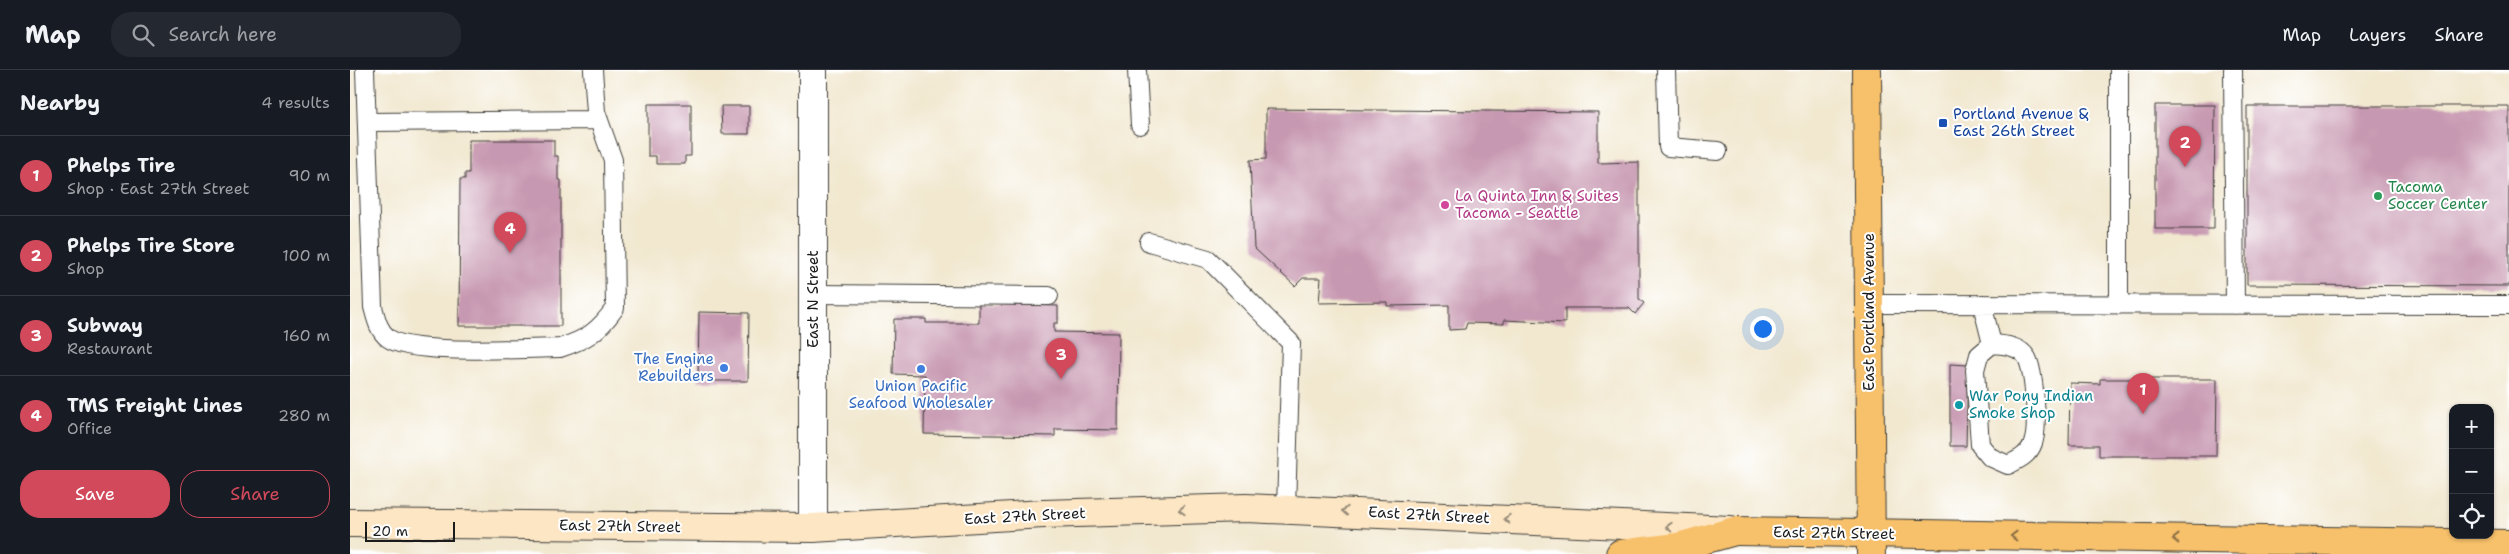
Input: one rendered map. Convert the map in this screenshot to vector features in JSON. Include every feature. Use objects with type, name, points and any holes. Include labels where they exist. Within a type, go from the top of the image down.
[{"type":"main road","name":"East Portland Avenue","points":[[1867,70],[1871,544]]},
{"type":"main road","name":"East 27th Street","points":[[1735,531],[1871,544],[2509,544]]},
{"type":"main road","points":[[1620,554],[1678,547],[1735,531]]},
{"type":"street","name":"East N Street","points":[[813,70],[813,528]]},
{"type":"street","name":"East 27th Street","points":[[350,523],[813,528],[1042,514],[1286,508],[1735,531]]},
{"type":"lane","points":[[365,70],[373,307],[378,325],[388,338],[422,349],[560,348],[577,343],[601,328],[615,308],[613,160],[599,120],[594,94],[593,70]]},
{"type":"lane","points":[[1137,70],[1140,125]]},
{"type":"lane","points":[[1666,70],[1668,147],[1718,151]]},
{"type":"lane","points":[[2119,70],[2119,305]]},
{"type":"lane","points":[[2233,70],[2234,305]]},
{"type":"lane","points":[[367,122],[599,120]]},
{"type":"lane","points":[[1149,242],[1208,259],[1291,343],[1286,508]]},
{"type":"lane","points":[[813,294],[1049,296]]},
{"type":"lane","points":[[1869,304],[2509,305]]},
{"type":"lane","points":[[1982,304],[1992,344]]},
{"type":"lane","points":[[1992,344],[2012,346],[2026,357],[2034,380],[2034,442],[2024,457],[2008,465],[1990,457],[1980,445],[1975,370],[1979,355],[1992,344]]},
{"type":"building","points":[[648,104],[691,104],[691,156],[685,156],[685,164],[656,164],[656,156],[648,156]]},
{"type":"building","points":[[2155,105],[2215,105],[2214,229],[2155,229]]},
{"type":"building","points":[[721,106],[749,106],[749,134],[722,134]]},
{"type":"building","name":"Tacoma Soccer Center","points":[[2247,106],[2509,106],[2509,286],[2247,285]]},
{"type":"building","name":"La Quinta Inn & Suites Tacoma - Seattle","points":[[1266,109],[1598,112],[1598,163],[1639,162],[1639,299],[1644,303],[1635,314],[1629,308],[1565,308],[1565,323],[1504,320],[1504,324],[1467,323],[1465,329],[1449,330],[1449,305],[1387,306],[1387,302],[1319,303],[1321,278],[1303,278],[1295,286],[1254,248],[1250,160],[1266,159]]},
{"type":"building","points":[[469,140],[554,140],[554,156],[558,156],[558,180],[561,180],[561,326],[459,326],[460,179],[465,179],[465,173],[469,173]]},
{"type":"building","points":[[979,304],[1058,306],[1058,323],[1054,323],[1054,332],[1119,333],[1118,430],[1055,429],[1055,436],[924,434],[925,375],[893,374],[894,319],[926,319],[926,323],[979,323]]},
{"type":"building","points":[[699,312],[749,313],[748,381],[698,381]]},
{"type":"building","name":"War Pony Indian Smoke Shop","points":[[1950,364],[1968,365],[1966,446],[1950,446]]},
{"type":"building","points":[[2100,379],[2217,379],[2216,456],[2099,456],[2099,445],[2069,445],[2070,383],[2100,384]]},
{"type":"place","name":"Portland Avenue & East 26th Street","points":[[1943,123]]},
{"type":"place","name":"Phelps Tire Store","points":[[2185,167]]},
{"type":"place","name":"Tacoma Soccer Center","points":[[2378,196]]},
{"type":"place","name":"La Quinta Inn & Suites Tacoma - Seattle","points":[[1445,205]]},
{"type":"place","name":"TMS Freight Lines","points":[[510,253]]},
{"type":"place","name":"The Engine Rebuilders","points":[[724,368]]},
{"type":"place","name":"Union Pacific Seafood Wholesaler","points":[[921,369]]},
{"type":"place","name":"Subway","points":[[1061,379]]},
{"type":"place","name":"War Pony Indian Smoke Shop","points":[[1959,405]]},
{"type":"place","name":"Phelps Tire","points":[[2143,414]]}]
